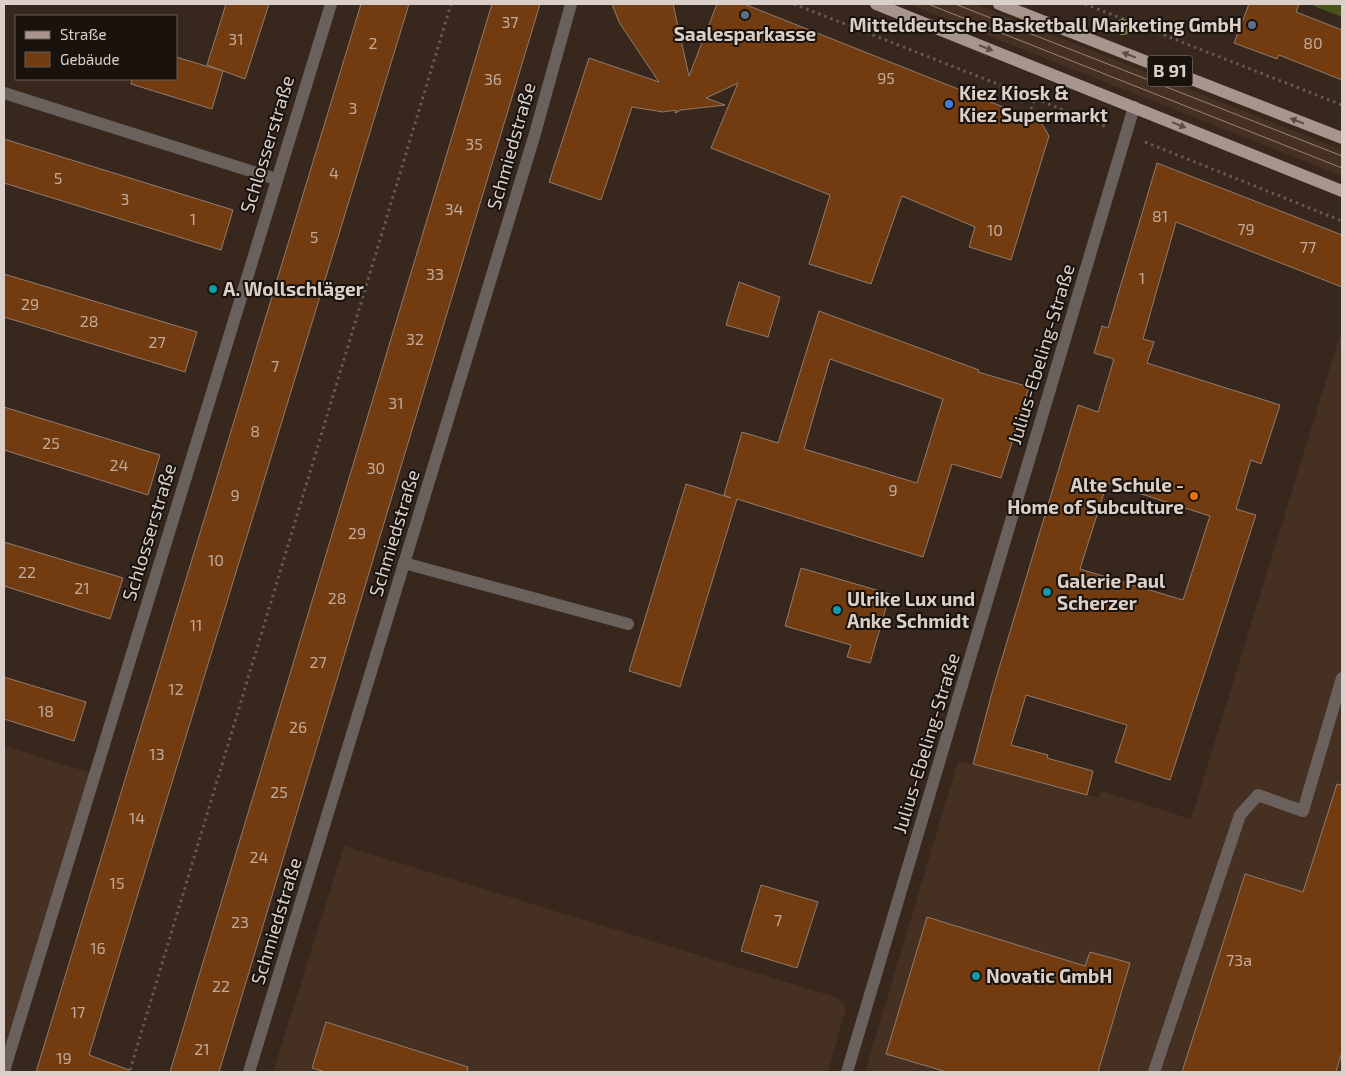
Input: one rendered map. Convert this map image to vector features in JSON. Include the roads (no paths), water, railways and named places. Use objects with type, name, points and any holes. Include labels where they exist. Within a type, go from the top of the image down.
[{"type":"main road","name":"B 91","points":[[876,4],[1342,191]]},
{"type":"main road","name":"B 91","points":[[999,4],[1342,138]]},
{"type":"street","name":"Schlosserstraße","points":[[4,1071],[331,4]]},
{"type":"street","name":"Schmiedstraße","points":[[249,1072],[534,137],[571,4]]},
{"type":"street","points":[[4,93],[276,179]]},
{"type":"street","name":"Julius-Ebeling-Straße","points":[[847,1072],[1134,107]]},
{"type":"street","points":[[404,563],[628,624]]},
{"type":"street","points":[[1154,1072],[1240,815],[1258,795],[1303,811],[1342,678]]},
{"type":"tram line","points":[[928,4],[1342,168]]},
{"type":"tram line","points":[[955,4],[1342,156]]},
{"type":"place","name":"Saalesparkasse","points":[[745,15]]},
{"type":"place","name":"Mitteldeutsche Basketball Marketing GmbH","points":[[1252,25]]},
{"type":"place","name":"Kiez Kiosk & Kiez Supermarkt","points":[[949,104]]},
{"type":"place","name":"A. Wollschläger","points":[[213,289]]},
{"type":"place","name":"Alte Schule - Home of Subculture","points":[[1194,496]]},
{"type":"place","name":"Galerie Paul Scherzer","points":[[1047,592]]},
{"type":"place","name":"Ulrike Lux und Anke Schmidt","points":[[837,610]]},
{"type":"place","name":"Novatic GmbH","points":[[976,976]]}]
